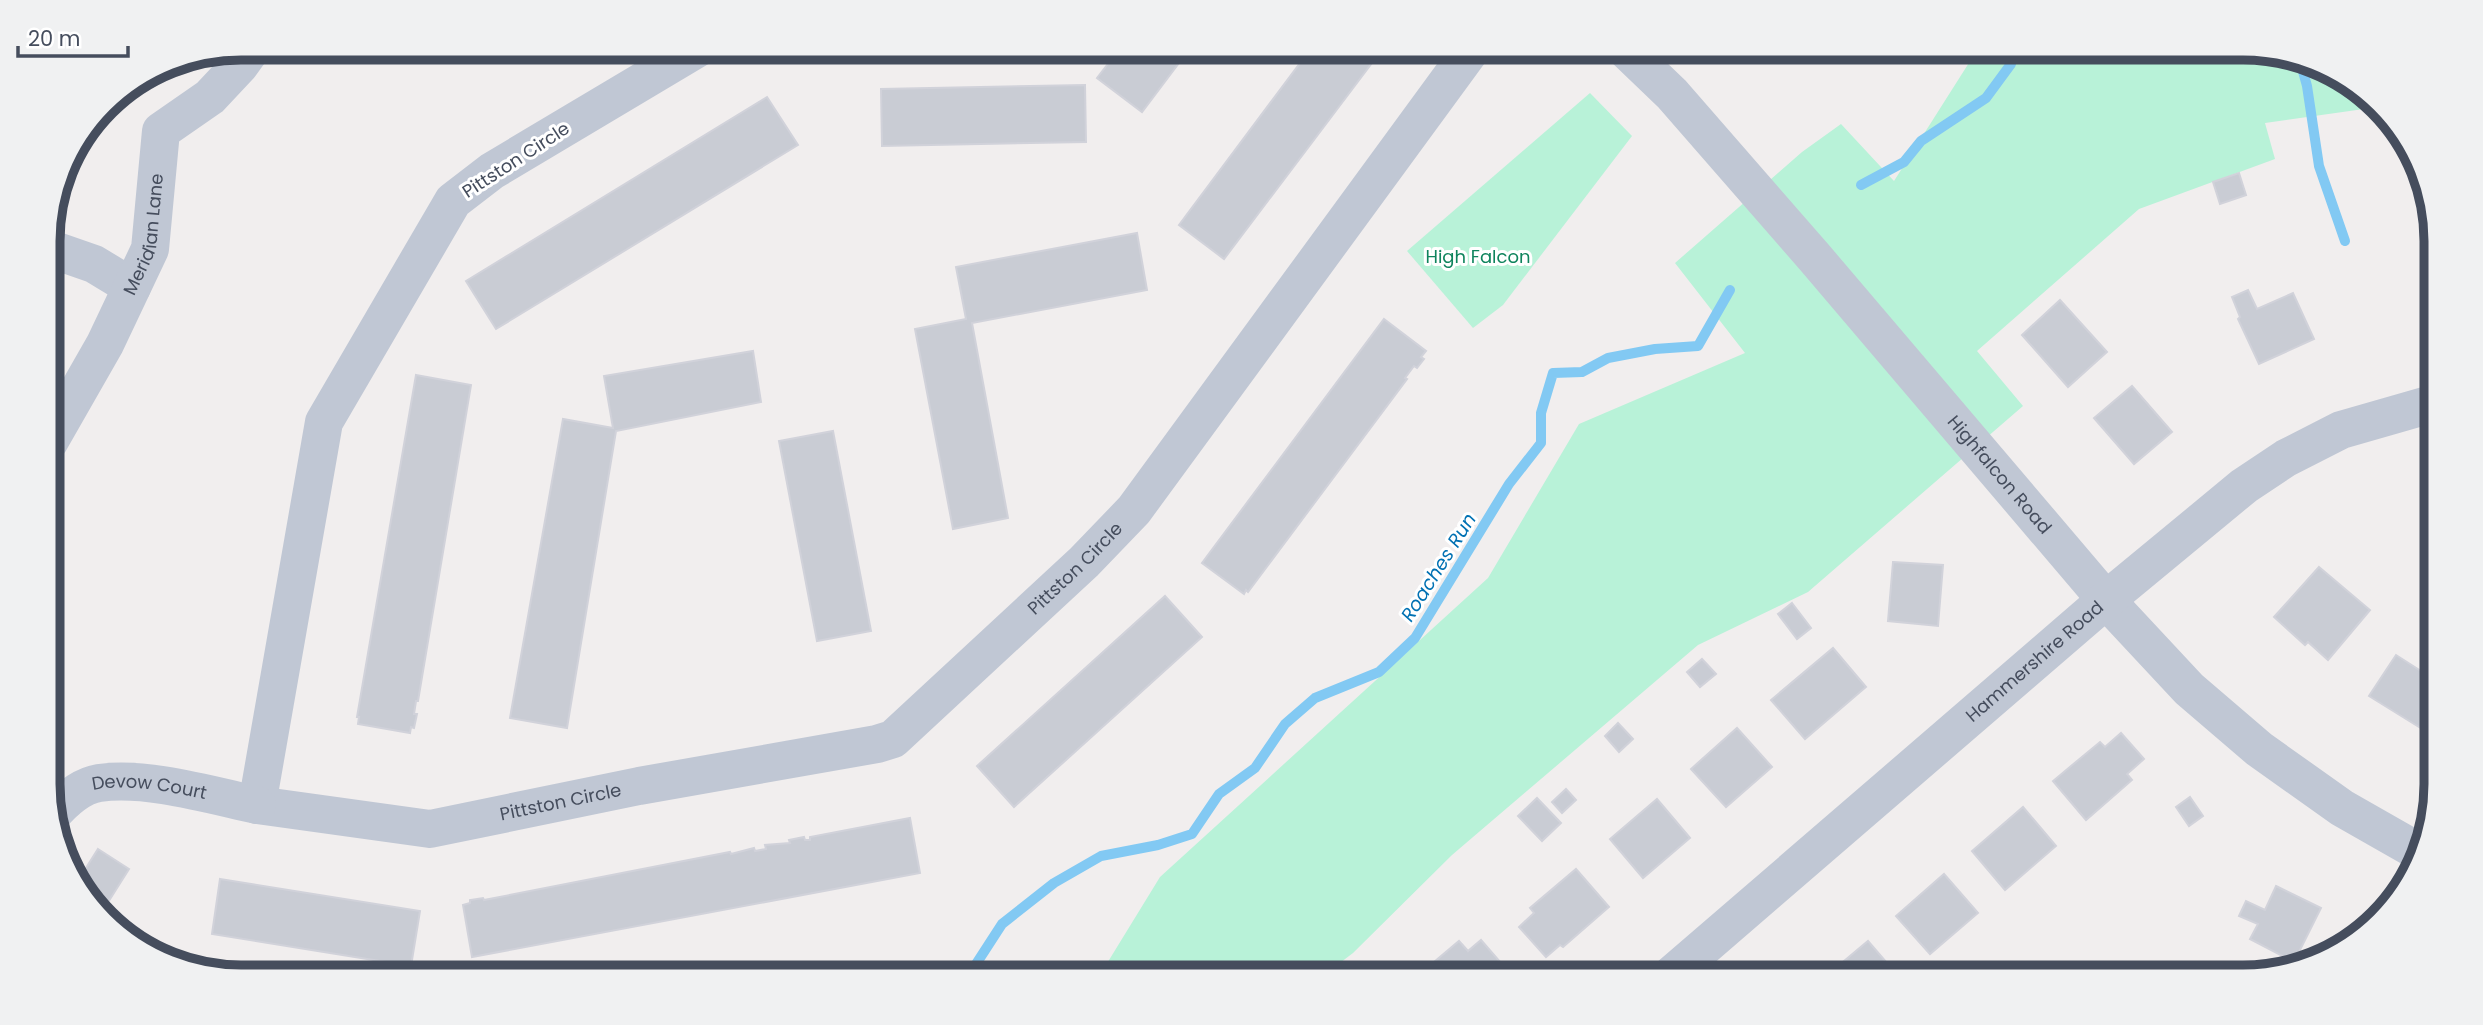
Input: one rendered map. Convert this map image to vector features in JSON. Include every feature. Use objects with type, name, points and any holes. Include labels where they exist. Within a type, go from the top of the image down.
[{"type":"street","name":"Meridian Lane","points":[[60,423],[105,344],[150,249],[161,131],[210,97],[244,60]]},
{"type":"street","name":"Pittston Circle","points":[[678,60],[492,172],[453,201],[324,422],[257,805],[430,829],[639,786],[893,739],[1084,562],[1134,510],[1463,60]]},
{"type":"street","name":"Highfalcon Road","points":[[1637,60],[1672,94],[2106,600],[2189,689],[2259,749],[2342,808],[2412,848]]},
{"type":"street","points":[[60,252],[94,264],[132,287]]},
{"type":"street","name":"Hammershire Road","points":[[1684,965],[2106,600],[2244,486],[2286,457],[2341,430],[2424,407]]},
{"type":"street","name":"Devow Court","points":[[61,804],[65,799],[97,783],[142,783],[257,805]]},
{"type":"green space","points":[[1971,60],[2266,61],[2301,69],[2322,78],[2367,109],[2265,123],[2275,159],[2139,209],[1977,351],[2023,406],[1808,592],[1698,645],[1452,855],[1353,953],[1337,965],[1106,965],[1160,877],[1488,578],[1579,424],[1745,353],[1675,263],[1802,152],[1841,124],[1894,181]]},
{"type":"green space","name":"High Falcon","points":[[1590,93],[1632,136],[1503,305],[1473,328],[1407,251]]},
{"type":"building","points":[[1111,60],[1181,60],[1142,112],[1097,78]]},
{"type":"building","points":[[1302,60],[1374,60],[1224,259],[1179,225]]},
{"type":"building","points":[[1085,85],[1086,142],[882,146],[881,89]]},
{"type":"building","points":[[767,97],[798,145],[496,329],[466,281]]},
{"type":"building","points":[[2239,173],[2246,195],[2220,204],[2213,182]]},
{"type":"building","points":[[1137,233],[1147,290],[972,323],[1008,518],[953,529],[915,329],[966,319],[956,267]]},
{"type":"building","points":[[2248,290],[2257,309],[2293,293],[2314,339],[2259,364],[2238,319],[2240,317],[2232,297]]},
{"type":"building","points":[[2060,300],[2107,352],[2068,387],[2022,335]]},
{"type":"building","points":[[1384,319],[1426,351],[1421,357],[1424,359],[1417,368],[1414,366],[1405,378],[1407,379],[1244,594],[1202,563]]},
{"type":"building","points":[[753,351],[761,402],[616,431],[567,728],[510,718],[563,419],[613,428],[604,376]]},
{"type":"building","points":[[416,375],[471,385],[416,701],[414,714],[417,714],[410,733],[358,724],[357,717]]},
{"type":"building","points":[[2132,386],[2172,432],[2134,464],[2094,418]]},
{"type":"building","points":[[833,431],[871,631],[817,641],[779,441]]},
{"type":"building","points":[[1893,562],[1943,565],[1938,626],[1888,621]]},
{"type":"building","points":[[2319,567],[2370,610],[2328,660],[2308,642],[2305,645],[2274,617]]},
{"type":"building","points":[[1165,596],[1202,637],[1014,807],[977,766]]},
{"type":"building","points":[[1792,603],[1811,628],[1797,639],[1778,614]]},
{"type":"building","points":[[1833,648],[1866,687],[1805,739],[1771,700]]},
{"type":"building","points":[[2396,655],[2424,673],[2424,730],[2369,696]]},
{"type":"building","points":[[1702,659],[1716,674],[1700,687],[1687,672]]},
{"type":"building","points":[[1618,723],[1633,739],[1619,752],[1605,736]]},
{"type":"building","points":[[1737,728],[1772,767],[1726,807],[1691,769]]},
{"type":"building","points":[[2121,733],[2144,759],[2127,774],[2132,780],[2086,820],[2053,781],[2100,742],[2105,747]]},
{"type":"building","points":[[1566,789],[1576,800],[1562,813],[1552,802]]},
{"type":"building","points":[[2190,797],[2203,816],[2189,826],[2176,807]]},
{"type":"building","points":[[1537,798],[1561,823],[1542,841],[1518,816]]},
{"type":"building","points":[[1657,799],[1690,838],[1643,878],[1610,839]]},
{"type":"building","points":[[2023,807],[2056,846],[2005,890],[1972,851]]},
{"type":"building","points":[[910,818],[920,873],[472,957],[463,905],[470,903],[470,900],[484,900],[730,852],[766,849],[765,845],[790,843],[789,840],[804,837],[805,840],[810,840],[810,837]]},
{"type":"building","points":[[98,849],[129,869],[106,906],[83,873]]},
{"type":"building","points":[[1576,869],[1609,907],[1563,947],[1560,945],[1546,957],[1519,927],[1534,913],[1530,908]]},
{"type":"building","points":[[1944,874],[1978,913],[1930,954],[1896,916]]},
{"type":"building","points":[[220,879],[420,911],[411,965],[212,934]]},
{"type":"building","points":[[2276,886],[2321,908],[2296,957],[2289,959],[2250,939],[2258,924],[2239,916],[2246,901],[2265,910]]},
{"type":"building","points":[[1481,940],[1503,965],[1431,965],[1459,941],[1468,951]]},
{"type":"building","points":[[1868,941],[1889,965],[1839,965]]},
{"type":"waterway","name":"Roaches Run","points":[[1861,185],[1904,162],[1921,141],[1986,98],[2012,60]]},
{"type":"waterway","points":[[2302,70],[2319,166],[2345,241]]},
{"type":"waterway","name":"Roaches Run","points":[[975,965],[1002,924],[1054,883],[1101,856],[1158,845],[1192,834],[1219,794],[1255,768],[1285,724],[1315,698],[1379,672],[1415,638],[1509,484],[1541,443],[1541,413],[1553,373],[1582,372],[1608,358],[1655,349],[1698,346],[1730,290]]}]
